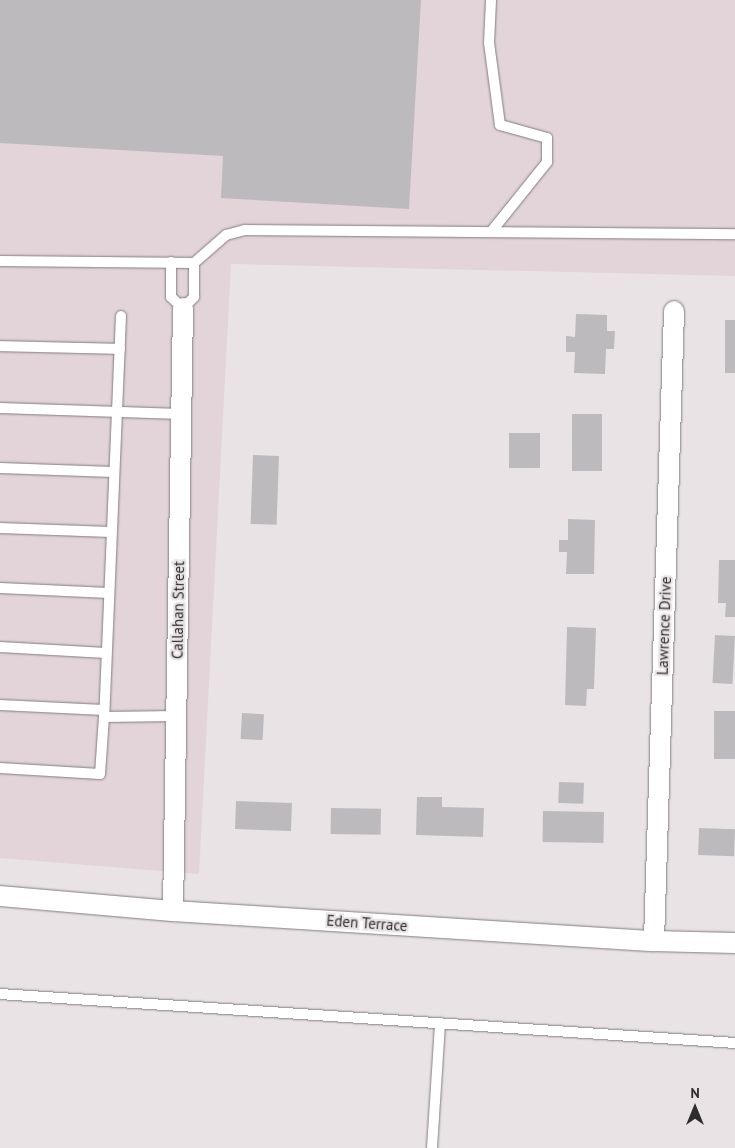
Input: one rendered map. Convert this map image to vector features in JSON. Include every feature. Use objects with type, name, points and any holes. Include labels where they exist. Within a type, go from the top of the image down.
[{"type":"street","name":"Callahan Street","points":[[173,911],[183,308]]},
{"type":"street","name":"Lawrence Drive","points":[[654,941],[674,311]]},
{"type":"street","name":"Eden Terrace","points":[[0,896],[173,911],[654,941],[735,942]]},
{"type":"lane","points":[[491,0],[489,43],[500,125],[547,138],[547,162],[491,232]]},
{"type":"lane","points":[[0,261],[194,263],[226,235],[245,230],[735,234]]},
{"type":"lane","points":[[172,262],[172,297],[183,308],[194,298],[194,263]]},
{"type":"lane","points":[[0,768],[100,774],[122,316]]},
{"type":"lane","points":[[0,346],[120,350]]},
{"type":"lane","points":[[0,408],[181,414]]},
{"type":"lane","points":[[0,468],[114,472]]},
{"type":"lane","points":[[0,528],[111,532]]},
{"type":"lane","points":[[0,588],[108,593]]},
{"type":"lane","points":[[0,646],[106,652]]},
{"type":"lane","points":[[0,705],[176,716]]},
{"type":"lane","points":[[0,994],[735,1043]]},
{"type":"lane","points":[[432,1148],[440,1023]]},
{"type":"shaded area","points":[[0,0],[735,0],[735,276],[231,264],[199,874],[0,858]]},
{"type":"building","points":[[0,0],[421,0],[409,209],[221,198],[223,156],[0,143]]},
{"type":"building","points":[[576,314],[607,315],[607,331],[615,331],[614,349],[606,349],[605,374],[574,373],[575,352],[566,352],[566,336],[575,337]]},
{"type":"building","points":[[725,320],[735,320],[735,373],[725,373]]},
{"type":"building","points":[[572,414],[602,414],[602,471],[572,471]]},
{"type":"building","points":[[509,433],[540,433],[540,468],[509,468]]},
{"type":"building","points":[[253,455],[279,456],[277,525],[251,524]]},
{"type":"building","points":[[568,519],[595,520],[594,574],[566,574],[567,552],[559,552],[559,540],[568,540]]},
{"type":"building","points":[[719,560],[735,560],[735,617],[725,617],[726,603],[718,603]]},
{"type":"building","points":[[567,627],[596,628],[594,689],[587,689],[586,706],[565,705]]},
{"type":"building","points":[[715,635],[735,636],[732,684],[712,683]]},
{"type":"building","points":[[714,711],[735,711],[735,759],[714,759]]},
{"type":"building","points":[[242,713],[264,714],[263,740],[241,739]]},
{"type":"building","points":[[559,782],[584,783],[583,804],[558,803]]},
{"type":"building","points":[[417,797],[442,797],[442,807],[484,808],[483,837],[416,835]]},
{"type":"building","points":[[236,801],[292,803],[291,831],[235,829]]},
{"type":"building","points":[[331,808],[381,809],[381,835],[331,834]]},
{"type":"building","points":[[543,811],[604,812],[603,843],[542,842]]},
{"type":"building","points":[[699,828],[735,829],[734,856],[698,855]]}]
